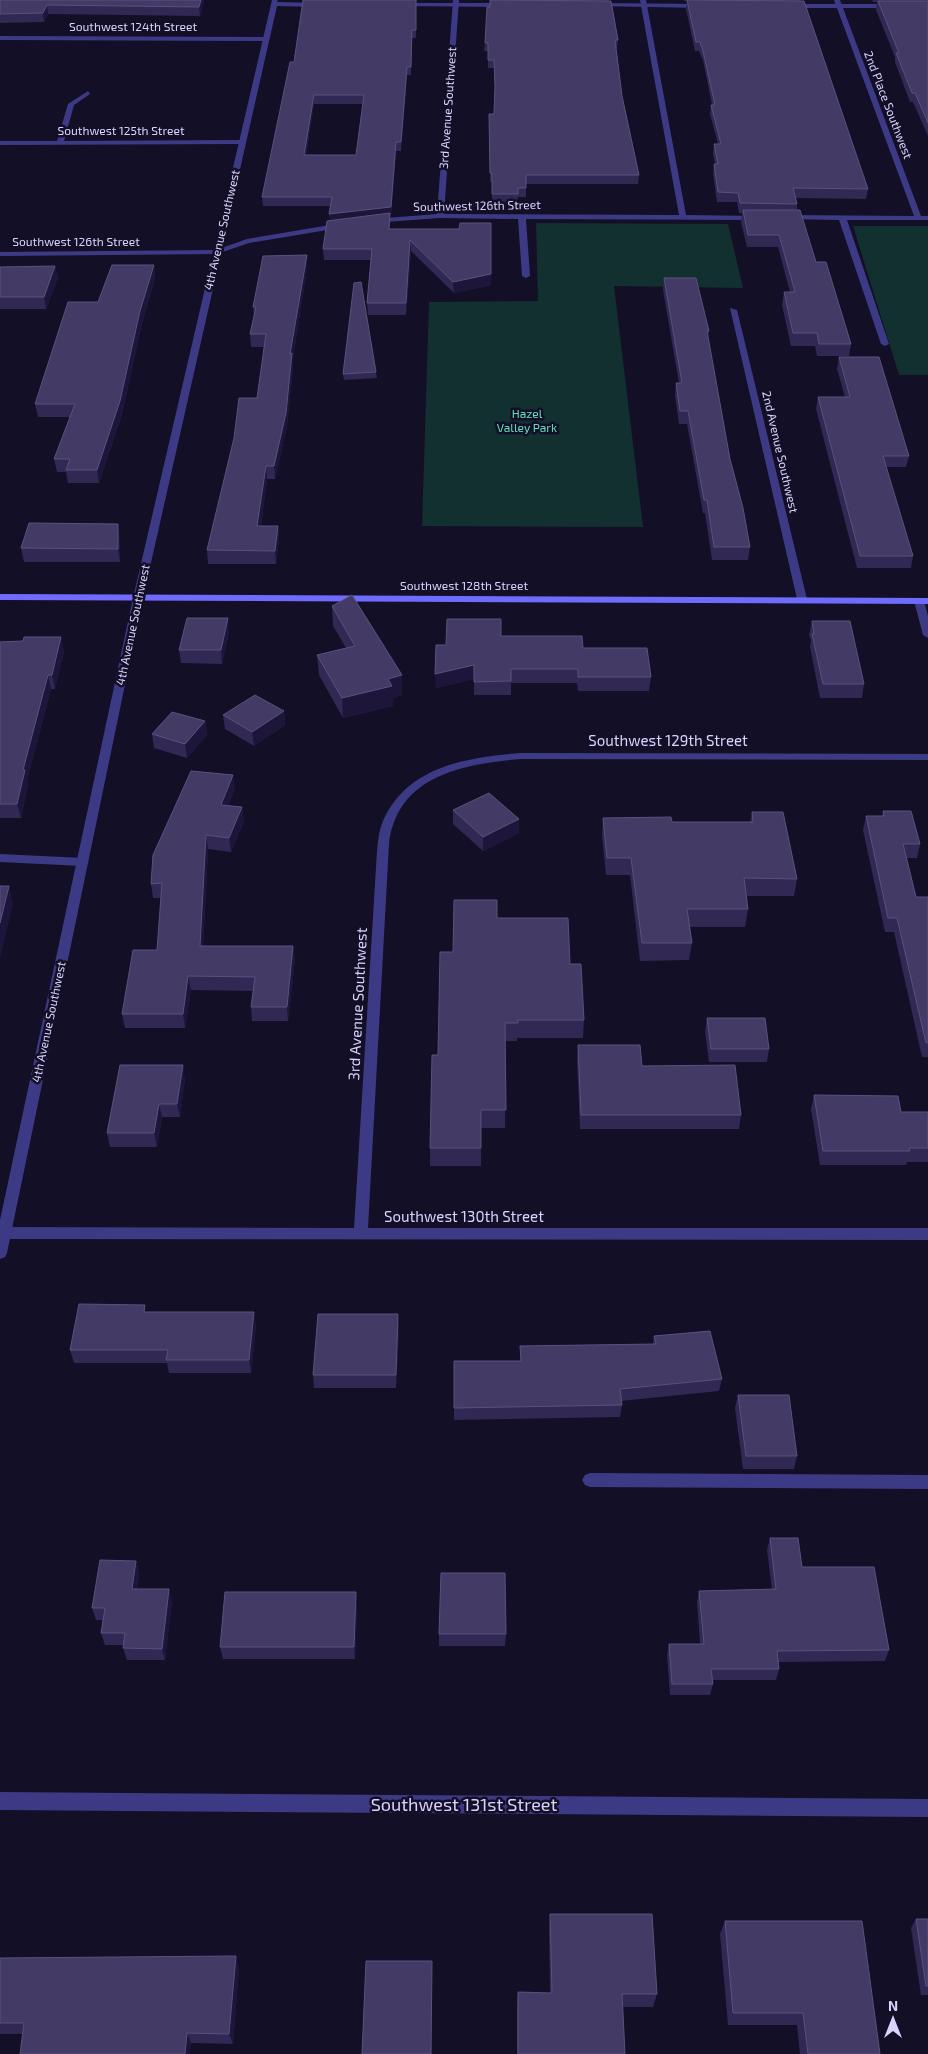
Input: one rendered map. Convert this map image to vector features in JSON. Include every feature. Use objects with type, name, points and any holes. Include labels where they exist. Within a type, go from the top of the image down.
[{"type":"main road","name":"Southwest 128th Street","points":[[0,597],[924,601]]},
{"type":"street","points":[[274,2],[330,4]]},
{"type":"street","name":"4th Avenue Southwest","points":[[0,1253],[2,1233],[83,862],[138,598],[274,2]]},
{"type":"street","points":[[398,5],[456,2],[515,5]]},
{"type":"street","name":"3rd Avenue Southwest","points":[[440,216],[456,2]]},
{"type":"street","points":[[643,3],[683,218]]},
{"type":"street","points":[[584,5],[643,3],[712,6]]},
{"type":"street","points":[[780,6],[838,3],[928,6]]},
{"type":"street","name":"2nd Place Southwest","points":[[838,3],[918,218]]},
{"type":"street","name":"Southwest 124th Street","points":[[0,38],[265,39]]},
{"type":"street","points":[[60,143],[71,104],[88,93]]},
{"type":"street","name":"Southwest 125th Street","points":[[0,143],[242,142]]},
{"type":"street","name":"Southwest 126th Street","points":[[362,222],[440,216],[928,218]]},
{"type":"street","points":[[522,216],[526,276]]},
{"type":"street","points":[[842,217],[885,344]]},
{"type":"street","name":"Southwest 126th Street","points":[[0,254],[217,252],[247,241],[352,224]]},
{"type":"street","name":"2nd Avenue Southwest","points":[[733,310],[802,600]]},
{"type":"street","points":[[924,601],[928,635]]},
{"type":"street","name":"Southwest 129th Street","points":[[413,785],[433,774],[456,765],[485,758],[512,756],[928,757]]},
{"type":"street","name":"3rd Avenue Southwest","points":[[360,1233],[383,851],[388,823],[398,804],[413,785]]},
{"type":"street","points":[[0,858],[83,862]]},
{"type":"street","name":"Southwest 130th Street","points":[[2,1233],[928,1234]]},
{"type":"street","points":[[590,1480],[928,1482]]},
{"type":"street","name":"Southwest 131st Street","points":[[0,1801],[928,1808]]},
{"type":"green space","name":"Hazel Valley Park","points":[[536,223],[728,224],[743,288],[614,286],[643,527],[422,526],[429,302],[538,301]]},
{"type":"green space","points":[[853,226],[928,226],[928,375],[899,375]]},
{"type":"building","points":[[0,0],[201,0],[199,7],[47,5],[43,13],[0,14]]},
{"type":"building","points":[[303,0],[416,0],[416,30],[412,30],[411,67],[407,67],[401,142],[396,142],[391,207],[329,214],[332,197],[262,197],[290,62],[294,62]],"holes":[[[314,95],[364,95],[356,155],[304,155]]]},
{"type":"building","points":[[490,0],[611,1],[618,40],[615,40],[622,96],[639,175],[526,175],[526,188],[518,188],[518,194],[492,194],[489,114],[494,114],[494,60],[488,60],[488,43],[485,43],[487,7],[490,7]]},
{"type":"building","points":[[687,0],[804,1],[868,189],[793,188],[797,204],[740,203],[738,193],[718,192],[714,164],[718,164],[714,144],[721,144],[711,105],[715,105],[703,51],[700,42],[696,42]]},
{"type":"building","points":[[878,1],[928,1],[928,123],[915,93],[912,93],[896,53],[899,53]]},
{"type":"building","points":[[743,210],[800,210],[816,262],[826,262],[851,344],[819,344],[817,333],[793,333],[784,292],[795,292],[779,235],[748,235]]},
{"type":"building","points":[[390,213],[389,229],[459,229],[460,223],[491,223],[491,274],[453,282],[410,240],[406,303],[367,303],[372,249],[323,249],[327,221]]},
{"type":"building","points":[[307,255],[290,354],[292,353],[286,413],[274,466],[266,466],[257,526],[278,526],[275,551],[207,550],[234,438],[239,398],[257,398],[266,334],[250,334],[263,256]]},
{"type":"building","points":[[112,265],[154,265],[140,311],[120,401],[97,470],[66,470],[70,459],[54,459],[75,404],[35,404],[68,302],[98,302]]},
{"type":"building","points":[[55,266],[44,297],[0,297],[0,267]]},
{"type":"building","points":[[664,278],[696,278],[709,331],[707,331],[730,459],[743,508],[750,547],[714,547],[707,500],[704,500],[688,411],[680,411],[676,383],[682,383]]},
{"type":"building","points":[[361,282],[376,372],[343,374],[354,283]]},
{"type":"building","points":[[839,357],[879,357],[909,456],[883,456],[913,556],[860,556],[818,397],[850,397]]},
{"type":"building","points":[[29,523],[118,524],[118,549],[21,548]]},
{"type":"building","points":[[352,595],[402,675],[388,679],[392,686],[342,698],[317,655],[355,646],[332,606]]},
{"type":"building","points":[[187,618],[228,618],[221,650],[179,650]]},
{"type":"building","points":[[447,619],[501,619],[501,636],[582,636],[583,648],[647,648],[651,677],[578,677],[578,669],[511,669],[511,681],[474,682],[474,665],[435,674],[436,645],[446,645]]},
{"type":"building","points":[[812,621],[850,621],[864,684],[823,684],[812,634],[814,634]]},
{"type":"building","points":[[24,637],[61,637],[52,675],[48,675],[23,770],[25,770],[17,804],[0,804],[0,642],[23,641]]},
{"type":"building","points":[[255,695],[284,711],[252,732],[223,715]]},
{"type":"building","points":[[172,712],[205,721],[185,744],[152,734]]},
{"type":"building","points":[[191,771],[233,775],[221,805],[242,807],[229,838],[206,835],[200,946],[293,946],[287,1007],[251,1007],[255,977],[188,976],[183,1014],[122,1014],[133,950],[157,950],[162,883],[151,884],[153,855]]},
{"type":"building","points":[[489,793],[519,819],[483,837],[453,810]]},
{"type":"building","points":[[883,811],[911,811],[920,844],[903,844],[916,897],[928,897],[928,1043],[926,1043],[897,918],[888,918],[866,816],[884,816]]},
{"type":"building","points":[[752,812],[783,812],[797,879],[744,878],[748,909],[687,909],[692,943],[642,943],[631,858],[607,858],[603,818],[671,817],[672,822],[753,822]]},
{"type":"building","points":[[0,886],[9,886],[0,923]]},
{"type":"building","points":[[454,900],[497,900],[497,918],[568,918],[570,964],[581,964],[584,1020],[518,1020],[518,1023],[505,1023],[506,1110],[481,1110],[481,1148],[430,1148],[432,1055],[438,1055],[440,952],[453,952]]},
{"type":"building","points":[[707,1018],[765,1018],[769,1049],[711,1049]]},
{"type":"building","points":[[578,1045],[640,1045],[642,1066],[735,1065],[741,1115],[581,1115]]},
{"type":"building","points":[[120,1065],[183,1065],[177,1104],[159,1104],[154,1133],[107,1133]]},
{"type":"building","points":[[814,1095],[898,1096],[901,1112],[928,1112],[928,1148],[909,1148],[910,1151],[823,1151]]},
{"type":"building","points":[[79,1304],[145,1305],[144,1312],[254,1312],[249,1360],[166,1360],[168,1350],[70,1350]]},
{"type":"building","points":[[318,1314],[398,1314],[396,1375],[313,1375]]},
{"type":"building","points":[[710,1331],[722,1379],[620,1389],[622,1405],[454,1408],[454,1361],[521,1361],[520,1346],[656,1344],[654,1336]]},
{"type":"building","points":[[738,1395],[789,1395],[797,1456],[746,1456]]},
{"type":"building","points":[[770,1538],[798,1538],[802,1567],[874,1567],[889,1650],[777,1651],[779,1669],[711,1669],[713,1684],[672,1684],[669,1644],[704,1644],[699,1591],[776,1589]]},
{"type":"building","points":[[100,1560],[136,1561],[132,1589],[169,1589],[162,1649],[123,1648],[125,1633],[101,1633],[105,1608],[92,1608]]},
{"type":"building","points":[[441,1573],[505,1573],[506,1634],[439,1634]]},
{"type":"building","points":[[225,1592],[356,1592],[354,1647],[220,1647]]},
{"type":"building","points":[[550,1914],[652,1914],[657,1994],[622,1994],[625,2054],[518,2054],[518,1992],[552,1993]]},
{"type":"building","points":[[916,1919],[928,1919],[928,1986],[926,1986]]},
{"type":"building","points":[[725,1921],[862,1921],[880,2054],[808,2054],[803,2013],[733,2013]]},
{"type":"building","points":[[236,1956],[229,2034],[187,2033],[185,2054],[20,2054],[24,2023],[0,2023],[0,1958]]},
{"type":"building","points":[[366,1961],[432,1961],[431,2054],[362,2054]]}]
